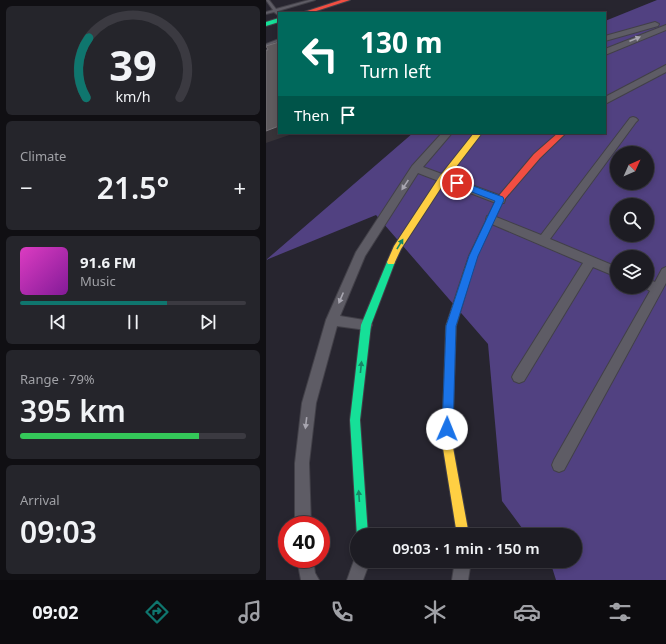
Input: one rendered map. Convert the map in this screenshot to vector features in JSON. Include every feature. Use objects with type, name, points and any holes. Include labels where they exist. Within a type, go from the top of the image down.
[{"type":"street","points":[[315,11],[341,1]]},
{"type":"street","points":[[266,24],[278,20]]},
{"type":"street","points":[[606,39],[666,22]]},
{"type":"street","points":[[606,52],[666,28]]},
{"type":"street","points":[[606,100],[666,68]]},
{"type":"street","points":[[543,241],[633,120]]},
{"type":"street","points":[[303,516],[302,463],[309,403],[332,320],[360,255],[416,168],[446,134]]},
{"type":"street","points":[[362,528],[355,420],[366,324],[397,248],[442,178],[477,134]]},
{"type":"street","points":[[462,528],[447,442],[451,326],[473,256],[500,200],[537,156],[561,134]]},
{"type":"street","points":[[416,168],[500,200]]},
{"type":"street","points":[[491,219],[610,269]]},
{"type":"street","points":[[519,377],[590,261]]},
{"type":"street","points":[[654,285],[666,272]]},
{"type":"street","points":[[559,465],[648,294]]},
{"type":"street","points":[[332,320],[366,324]]},
{"type":"street","points":[[306,568],[308,577],[311,580]]},
{"type":"street","points":[[355,580],[359,568]]},
{"type":"street","points":[[460,580],[462,568]]},
{"type":"lane","points":[[267,0],[278,14]]},
{"type":"lane","points":[[266,13],[313,0]]},
{"type":"lane","points":[[266,45],[278,40]]},
{"type":"shaded area","points":[[657,0],[666,0],[666,580],[556,580],[552,568],[582,568],[582,528],[522,528],[502,501],[488,344],[376,215],[266,260],[412,134],[606,134],[606,21]]},
{"type":"building","points":[[278,42],[278,126],[266,131],[266,50],[268,50],[266,46]]},
{"type":"traffic: fast","points":[[266,24],[278,20]]},
{"type":"traffic: fast","points":[[362,528],[355,420],[366,325],[391,262]]},
{"type":"traffic: slow","points":[[391,262],[397,248],[443,178],[477,134]]},
{"type":"traffic: slow","points":[[462,528],[447,442],[451,326],[469,268]]},
{"type":"traffic: jam","points":[[307,12],[347,0]]},
{"type":"traffic: jam","points":[[469,268],[473,256],[500,200],[537,156],[561,134]]},
{"type":"route","points":[[447,429],[451,326],[473,256],[500,200],[457,183]]}]
